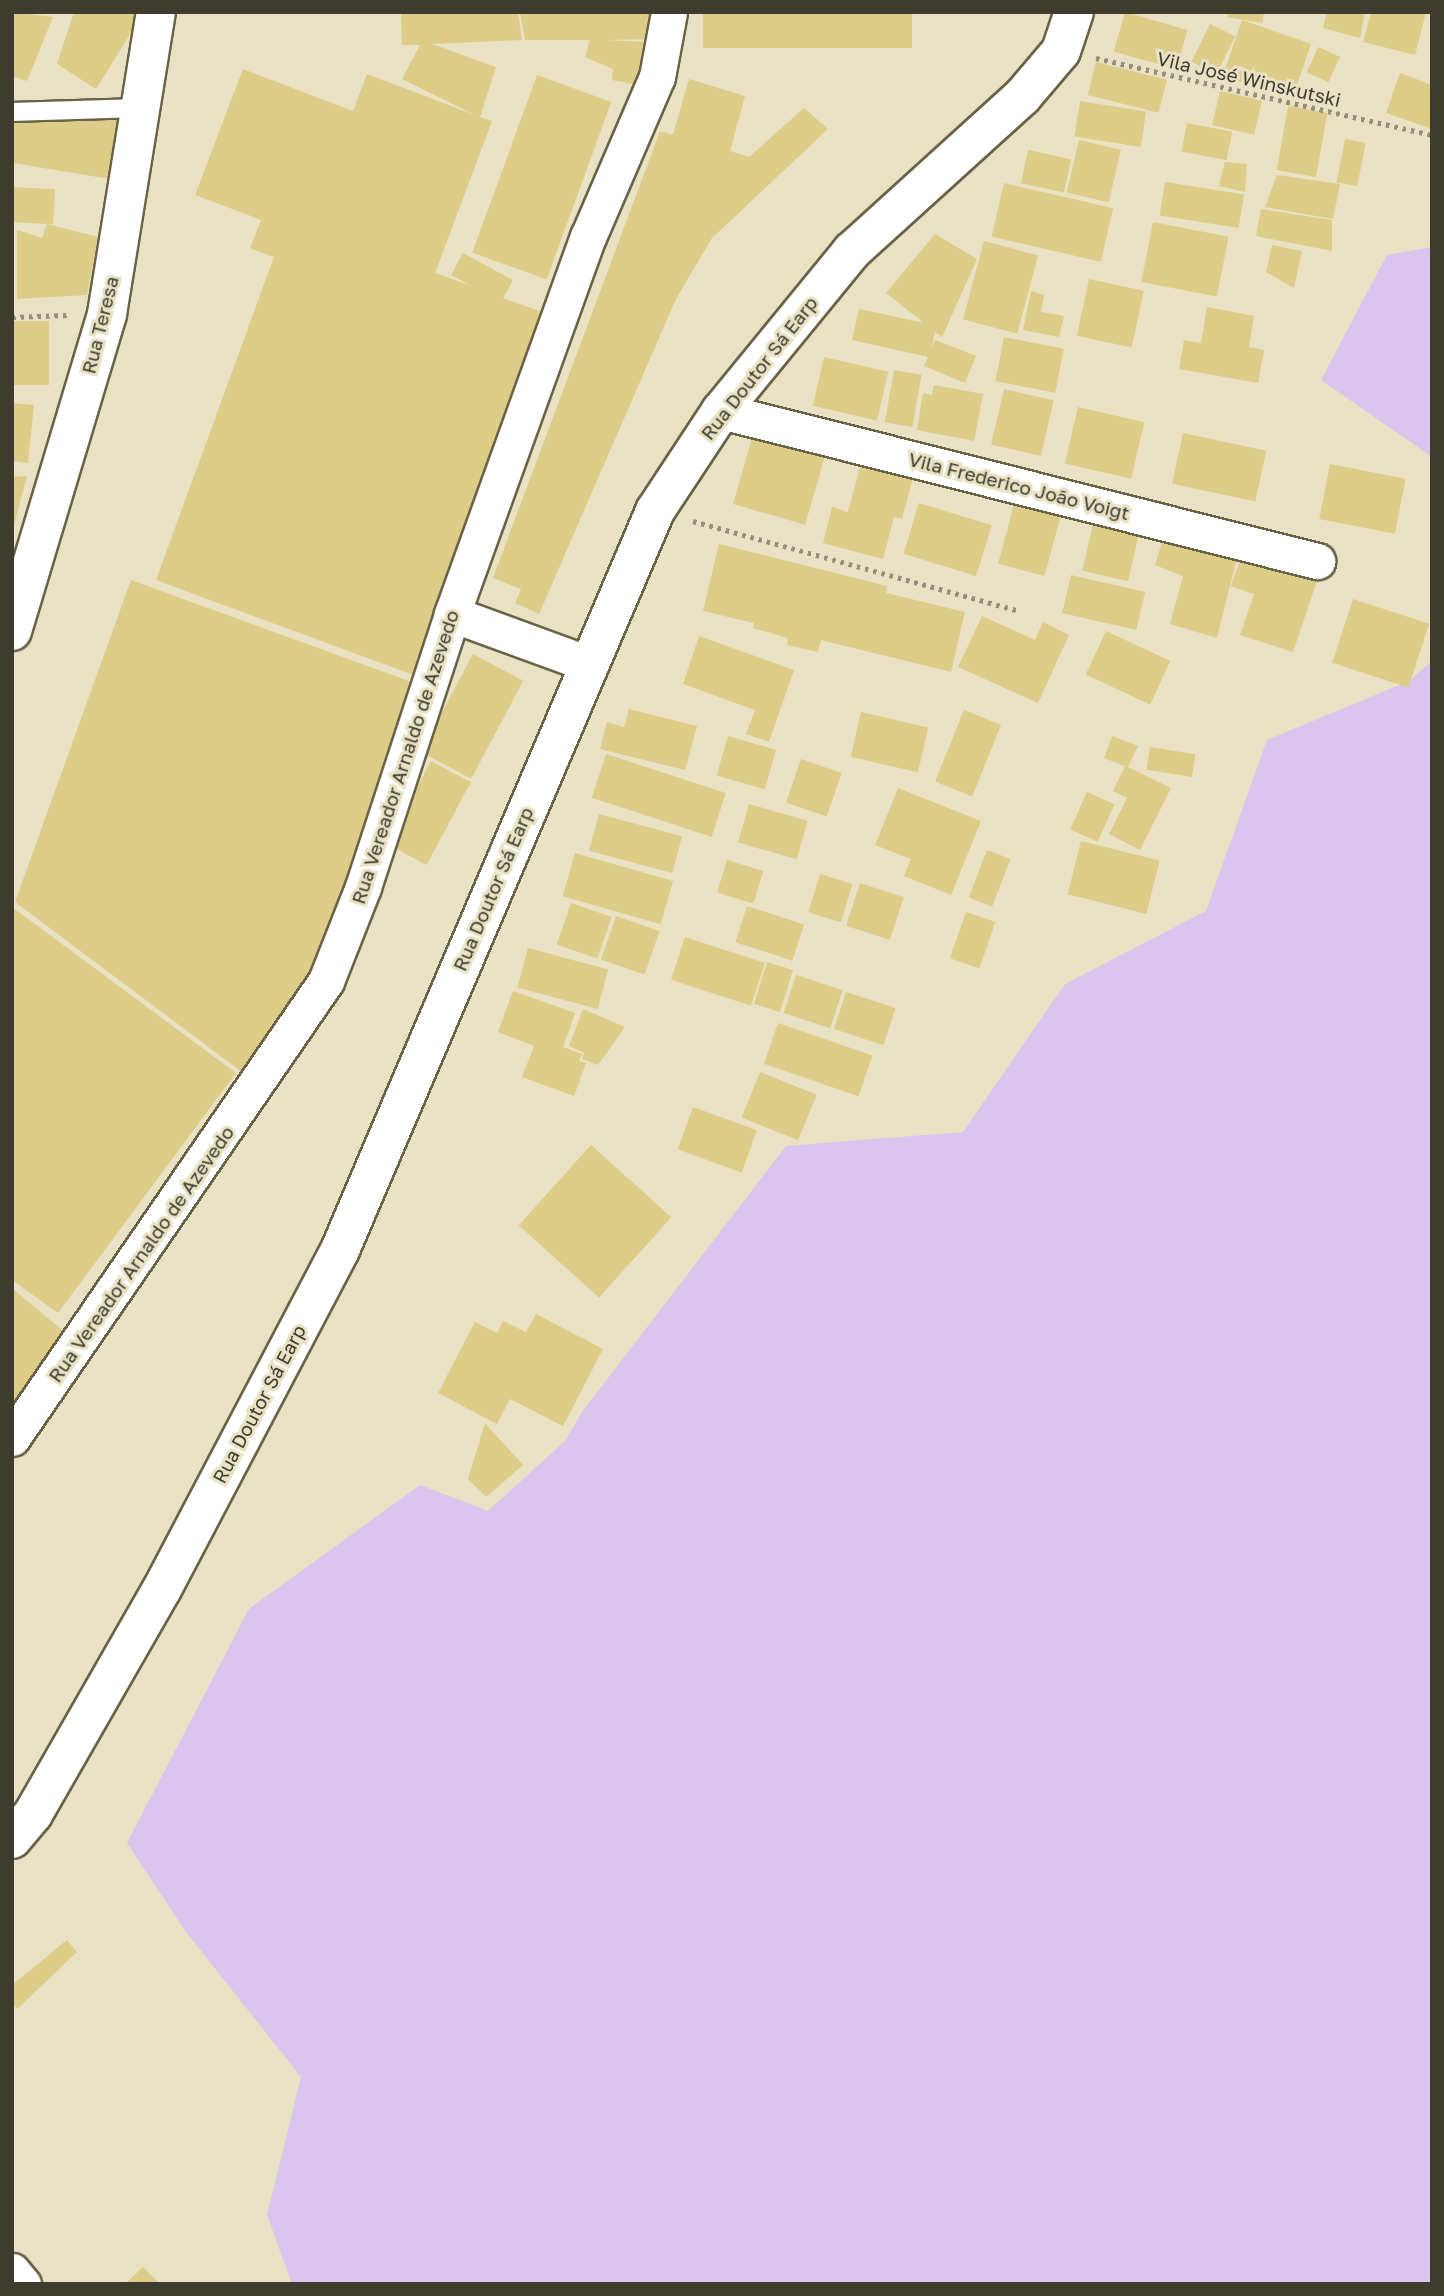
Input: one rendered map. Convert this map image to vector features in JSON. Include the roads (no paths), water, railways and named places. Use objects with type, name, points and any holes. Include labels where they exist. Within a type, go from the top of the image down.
[{"type":"main road","name":"Rua Teresa","points":[[12,631],[107,314],[156,12]]},
{"type":"main road","name":"Rua Doutor Sá Earp","points":[[12,1839],[33,1814],[162,1589],[340,1250],[655,511],[722,411],[852,251],[1022,97],[1061,51],[1074,12]]},
{"type":"street","name":"Rua Vereador Arnaldo de Azevedo","points":[[12,1438],[326,981],[363,887],[452,614],[588,237],[657,76],[669,12]]},
{"type":"street","name":"Vila Frederico João Voigt","points":[[722,411],[1317,561]]},
{"type":"street","points":[[452,614],[589,664]]},
{"type":"street","points":[[12,2272],[23,2284]]},
{"type":"lane","points":[[12,112],[139,108]]}]
